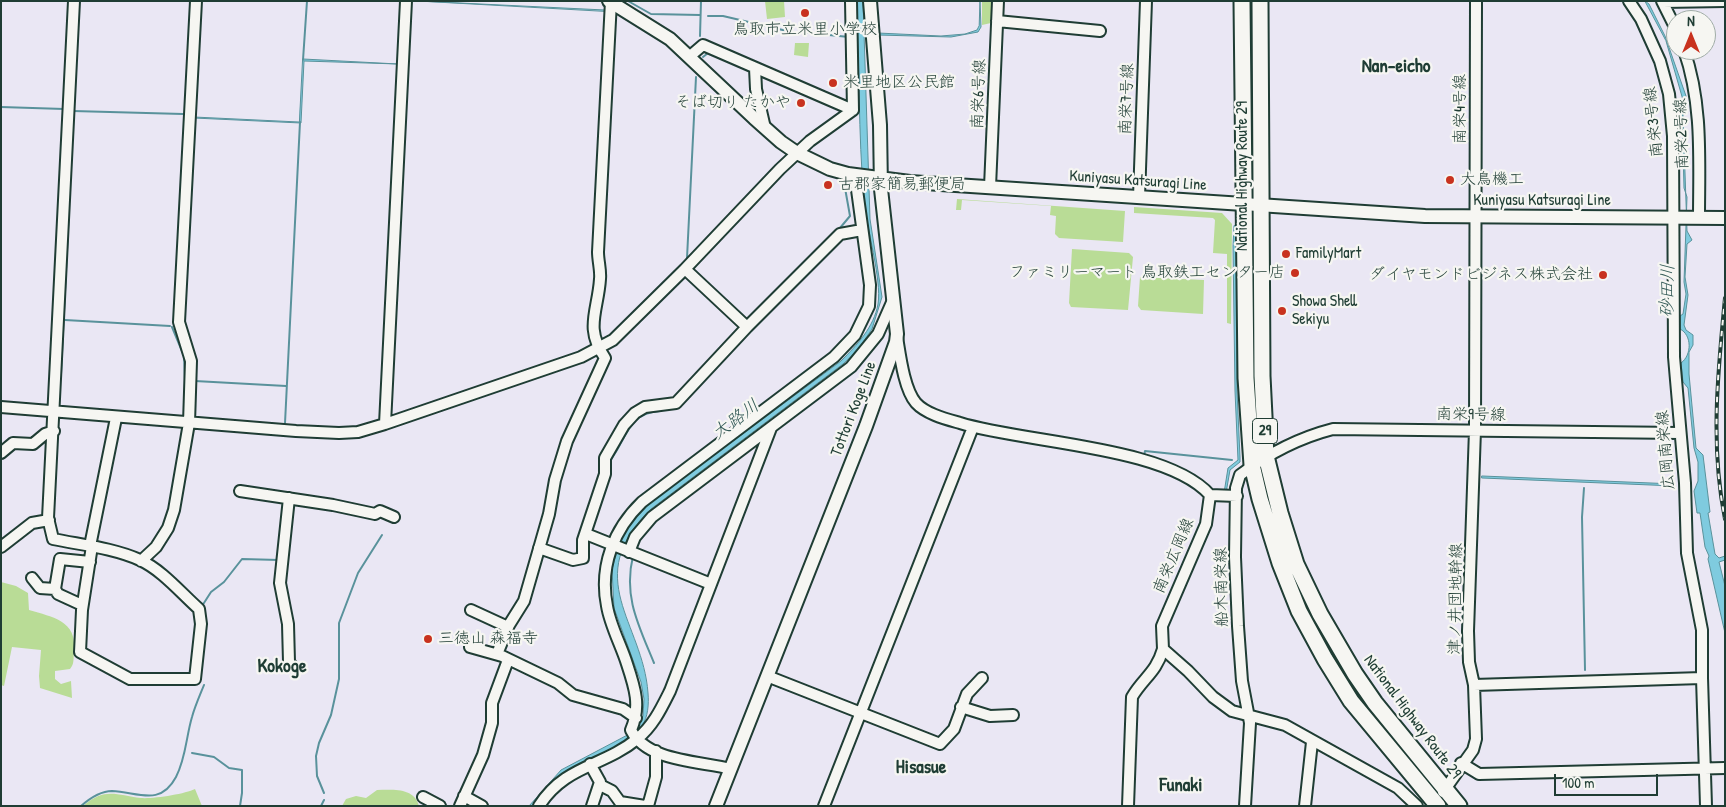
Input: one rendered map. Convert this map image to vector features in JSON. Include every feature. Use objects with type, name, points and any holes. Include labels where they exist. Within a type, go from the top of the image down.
[{"type":"highway","name":"National Highway Route 29","points":[[1242,1],[1245,336],[1252,465],[1274,548],[1299,611],[1351,701],[1434,805]]},
{"type":"highway","name":"National Highway Route 29","points":[[1260,1],[1262,376],[1266,456],[1296,564],[1320,614],[1376,703],[1459,806]]},
{"type":"main road","name":"Tottori Koge Line","points":[[716,806],[883,381],[893,354],[897,334],[867,177],[880,125],[870,1]]},
{"type":"main road","name":"Kuniyasu Katsuragi Line","points":[[610,2],[649,24],[689,57],[764,128],[797,153],[830,169],[867,177],[1425,216],[1725,218]]},
{"type":"street","points":[[74,1],[49,520],[53,539],[91,546],[142,560],[201,612],[195,679],[130,679],[80,652],[82,605],[91,546],[116,418]]},
{"type":"street","points":[[142,560],[154,550],[168,528],[174,510],[189,423],[191,361],[179,322],[196,1]]},
{"type":"street","points":[[385,424],[406,1]]},
{"type":"street","points":[[851,1],[853,110]]},
{"type":"street","name":"南栄6号線","points":[[990,187],[998,1]]},
{"type":"street","name":"南栄7号線","points":[[1139,197],[1146,1]]},
{"type":"street","name":"南栄4号線","points":[[1476,1],[1476,217]]},
{"type":"street","name":"南栄3号線","points":[[1629,1],[1641,19],[1660,61],[1669,94],[1673,136],[1674,217]]},
{"type":"street","points":[[1662,2],[1725,1]]},
{"type":"street","points":[[497,654],[508,627],[524,601],[538,548],[550,514],[561,457],[606,358],[598,348],[594,338],[594,320],[601,278],[598,252],[610,2]]},
{"type":"street","points":[[997,21],[1100,31]]},
{"type":"street","points":[[689,57],[703,45],[853,110]]},
{"type":"street","name":"南栄2号線","points":[[1687,60],[1696,91],[1699,146],[1697,218]]},
{"type":"street","points":[[755,68],[756,89],[764,128]]},
{"type":"street","points":[[1,407],[116,418],[339,433],[358,432],[582,357],[613,340],[685,269],[797,153],[853,110]]},
{"type":"street","points":[[634,736],[638,706],[635,686],[606,604],[606,563],[612,546],[622,524],[642,502],[834,357],[851,341],[869,306],[870,285],[862,230],[867,177]]},
{"type":"street","name":"津ノ井団地幹線","points":[[1434,805],[1461,763],[1473,750],[1476,739],[1474,685],[1469,662],[1468,631],[1475,430],[1476,217]]},
{"type":"street","name":"広岡南栄線","points":[[1674,217],[1674,357],[1685,483],[1687,553],[1702,630],[1702,678]]},
{"type":"street","points":[[538,548],[573,560],[583,558],[583,540],[605,474],[605,458],[624,425],[635,413],[645,407],[676,404],[747,327],[840,234],[862,230]]},
{"type":"street","points":[[685,269],[747,327]]},
{"type":"street","points":[[628,552],[635,538],[652,517],[851,367],[881,328],[892,300]]},
{"type":"street","points":[[864,319],[881,328]]},
{"type":"street","points":[[897,334],[910,394],[917,404],[943,418],[974,427],[1134,458],[1193,480],[1210,495],[1237,496]]},
{"type":"street","points":[[824,806],[974,427]]},
{"type":"street","points":[[539,806],[562,779],[590,764],[653,723],[670,691],[771,428]]},
{"type":"street","name":"南栄9号線","points":[[1252,465],[1305,436],[1333,429],[1680,433]]},
{"type":"street","points":[[1,453],[12,443],[33,444],[45,434],[54,431]]},
{"type":"street","name":"船木南栄線","points":[[1245,806],[1250,737],[1242,681],[1235,557],[1237,496],[1240,475],[1252,465]]},
{"type":"street","points":[[240,492],[289,498],[375,514],[380,511],[394,517]]},
{"type":"street","name":"南栄広岡線","points":[[1163,649],[1162,626],[1206,524],[1210,495]]},
{"type":"street","points":[[289,498],[280,584],[288,624],[290,662],[292,666]]},
{"type":"street","points":[[1,547],[32,523],[49,520]]},
{"type":"street","points":[[586,534],[711,584]]},
{"type":"street","points":[[82,605],[58,594],[55,589],[60,559],[90,562]]},
{"type":"street","points":[[32,578],[40,588],[55,589]]},
{"type":"street","points":[[471,610],[508,627]]},
{"type":"street","points":[[470,647],[497,654],[558,682],[573,695],[623,709],[636,718]]},
{"type":"street","points":[[1128,806],[1132,697],[1143,681],[1158,666],[1163,649],[1213,697],[1232,711],[1285,725],[1312,742],[1398,788],[1417,806]]},
{"type":"street","points":[[460,806],[482,757],[492,722],[492,704],[508,660]]},
{"type":"street","points":[[767,676],[940,744],[954,729],[967,694],[982,678]]},
{"type":"street","points":[[1474,685],[1702,678],[1706,806]]},
{"type":"street","points":[[961,707],[990,716],[1013,715]]},
{"type":"street","points":[[634,736],[656,751],[668,756],[731,768]]},
{"type":"street","points":[[1305,806],[1312,742]]},
{"type":"street","points":[[600,784],[612,791],[620,802],[646,806],[656,777],[656,751]]},
{"type":"street","points":[[1461,763],[1479,774],[1725,768]]},
{"type":"street","points":[[590,764],[600,778],[600,784],[592,806]]},
{"type":"street","points":[[464,796],[482,806]]},
{"type":"street","points":[[423,797],[440,806]]},
{"type":"green space","points":[[765,1],[784,1],[785,17],[767,19]]},
{"type":"green space","points":[[982,1],[992,1],[991,23],[982,25]]},
{"type":"green space","points":[[795,43],[809,43],[808,57],[794,55]]},
{"type":"green space","points":[[1250,49],[1256,53],[1253,184],[1248,184]]},
{"type":"green space","points":[[957,199],[1125,211],[1123,242],[1059,238],[1055,234],[1056,216],[1050,215],[1051,206],[962,200],[961,210],[956,210]]},
{"type":"green space","points":[[1134,207],[1222,213],[1232,224],[1231,324],[1227,323],[1227,254],[1213,253],[1215,220],[1213,218],[1134,213]]},
{"type":"green space","points":[[1252,227],[1257,227],[1258,432],[1255,432],[1252,390]]},
{"type":"green space","points":[[1072,249],[1129,253],[1133,257],[1128,310],[1071,307],[1069,303]]},
{"type":"green space","points":[[1140,277],[1204,280],[1203,314],[1141,310],[1138,306]]},
{"type":"green space","points":[[1,582],[16,586],[28,593],[29,610],[55,618],[72,632],[74,640],[73,665],[70,669],[55,671],[55,679],[61,684],[71,681],[72,698],[40,688],[41,650],[12,647],[4,686],[1,685]]},
{"type":"green space","points":[[195,789],[202,806],[83,806],[104,794],[153,798]]},
{"type":"green space","points":[[377,790],[402,791],[412,795],[419,806],[342,806],[346,799],[356,796],[366,798]]},
{"type":"water","points":[[418,1],[605,10],[605,11]]},
{"type":"water","points":[[856,1],[863,1],[870,219],[882,297],[872,329],[857,351],[843,364],[651,509],[630,534],[620,557],[618,579],[621,600],[644,668],[648,697],[646,719],[630,739],[536,806],[529,806],[561,770],[635,731],[643,716],[644,699],[641,682],[614,608],[612,569],[619,543],[626,528],[652,501],[841,361],[859,342],[873,320],[879,293],[864,199]]},
{"type":"water","points":[[980,1],[981,27],[978,32],[951,37],[878,35],[878,33],[941,36],[965,34],[977,30],[979,26]]},
{"type":"water","points":[[1645,1],[1649,4],[1666,41]]},
{"type":"water","points":[[303,59],[398,64],[304,61],[301,123],[194,118],[184,328],[194,117],[299,122]]},
{"type":"water","points":[[1671,60],[1673,60],[1686,96],[1683,115],[1686,193],[1684,188],[1682,110],[1683,100]]},
{"type":"water","points":[[1686,214],[1687,231],[1692,240],[1687,244],[1685,277],[1688,295],[1684,325],[1686,330],[1693,335],[1693,345],[1689,352],[1689,374],[1696,448],[1703,455],[1710,512],[1708,513],[1715,554],[1719,558],[1725,556],[1725,560],[1719,562],[1725,586],[1725,633],[1708,559],[1709,556],[1705,547],[1700,513],[1697,513],[1694,491],[1698,481],[1698,462],[1694,448],[1688,388],[1683,382],[1681,363],[1689,350],[1687,336],[1680,329],[1680,316],[1683,314],[1686,294],[1684,282]]},
{"type":"water","points":[[1237,225],[1237,391],[1240,462],[1230,470],[1226,493],[1224,493],[1228,468],[1238,460],[1233,246],[1234,226]]},
{"type":"water","points":[[1482,476],[1675,484],[1675,486],[1482,478]]},
{"type":"waterway","points":[[303,60],[307,1]]},
{"type":"waterway","points":[[628,1],[651,14],[700,15]]},
{"type":"waterway","points":[[700,36],[701,1]]},
{"type":"waterway","points":[[708,16],[723,16],[787,31]]},
{"type":"waterway","points":[[77,37],[78,26]]},
{"type":"waterway","points":[[799,32],[849,37]]},
{"type":"waterway","points":[[703,57],[708,53]]},
{"type":"waterway","points":[[687,258],[696,77]]},
{"type":"waterway","points":[[1,107],[64,109]]},
{"type":"waterway","points":[[195,108],[195,116]]},
{"type":"waterway","points":[[73,111],[183,114]]},
{"type":"waterway","points":[[285,423],[300,122]]},
{"type":"waterway","points":[[840,228],[850,216],[845,188]]},
{"type":"waterway","points":[[61,374],[69,209]]},
{"type":"waterway","points":[[65,320],[170,326]]},
{"type":"waterway","points":[[172,327],[184,356],[185,380]]},
{"type":"waterway","points":[[195,381],[286,386]]},
{"type":"waterway","points":[[609,464],[633,423],[644,415],[660,411]]},
{"type":"waterway","points":[[1144,456],[1145,451],[1232,460]]},
{"type":"waterway","points":[[1281,483],[1282,489]]},
{"type":"waterway","points":[[1584,488],[1582,517],[1585,670]]},
{"type":"waterway","points":[[324,793],[317,776],[316,756],[319,743],[331,715],[339,679],[339,623],[358,573],[382,535]]},
{"type":"waterway","points":[[633,556],[630,571],[631,598],[638,624],[654,663]]},
{"type":"waterway","points":[[202,606],[211,592],[224,582],[242,559],[279,560]]},
{"type":"waterway","points":[[1154,676],[1162,664]]},
{"type":"waterway","points":[[81,806],[95,796],[108,791],[148,796],[163,792],[170,786],[182,762],[192,717],[204,685]]},
{"type":"waterway","points":[[192,753],[214,757],[229,768],[242,770],[240,806]]},
{"type":"waterway","points":[[321,806],[324,800]]},
{"type":"railway","points":[[1725,298],[1717,408],[1720,492],[1725,519]]},
{"type":"place","name":"鳥取市立米里小学校","points":[[805,13]]},
{"type":"place","name":"米里地区公民館","points":[[833,83]]},
{"type":"place","name":"そば切り たかや","points":[[801,103]]},
{"type":"place","name":"大鳥機工","points":[[1450,180]]},
{"type":"place","name":"古郡家簡易郵便局","points":[[828,185]]},
{"type":"place","name":"FamilyMart","points":[[1286,254]]},
{"type":"place","name":"ファミリーマート 鳥取鉄工センター店","points":[[1295,273]]},
{"type":"place","name":"ダイヤモンドビジネス株式会社","points":[[1603,275]]},
{"type":"place","name":"Showa Shell Sekiyu","points":[[1282,311]]},
{"type":"place","name":"三徳山 森福寺","points":[[428,639]]},
{"type":"district","name":"Nan-eicho","points":[[1396,67]]},
{"type":"district","name":"Kokoge","points":[[282,667]]},
{"type":"district","name":"Hisasue","points":[[921,768]]},
{"type":"district","name":"Funaki","points":[[1181,786]]},
{"type":"water label","name":"砂田川","points":[[1668,291]]},
{"type":"water label","name":"大路川","points":[[736,420]]}]
